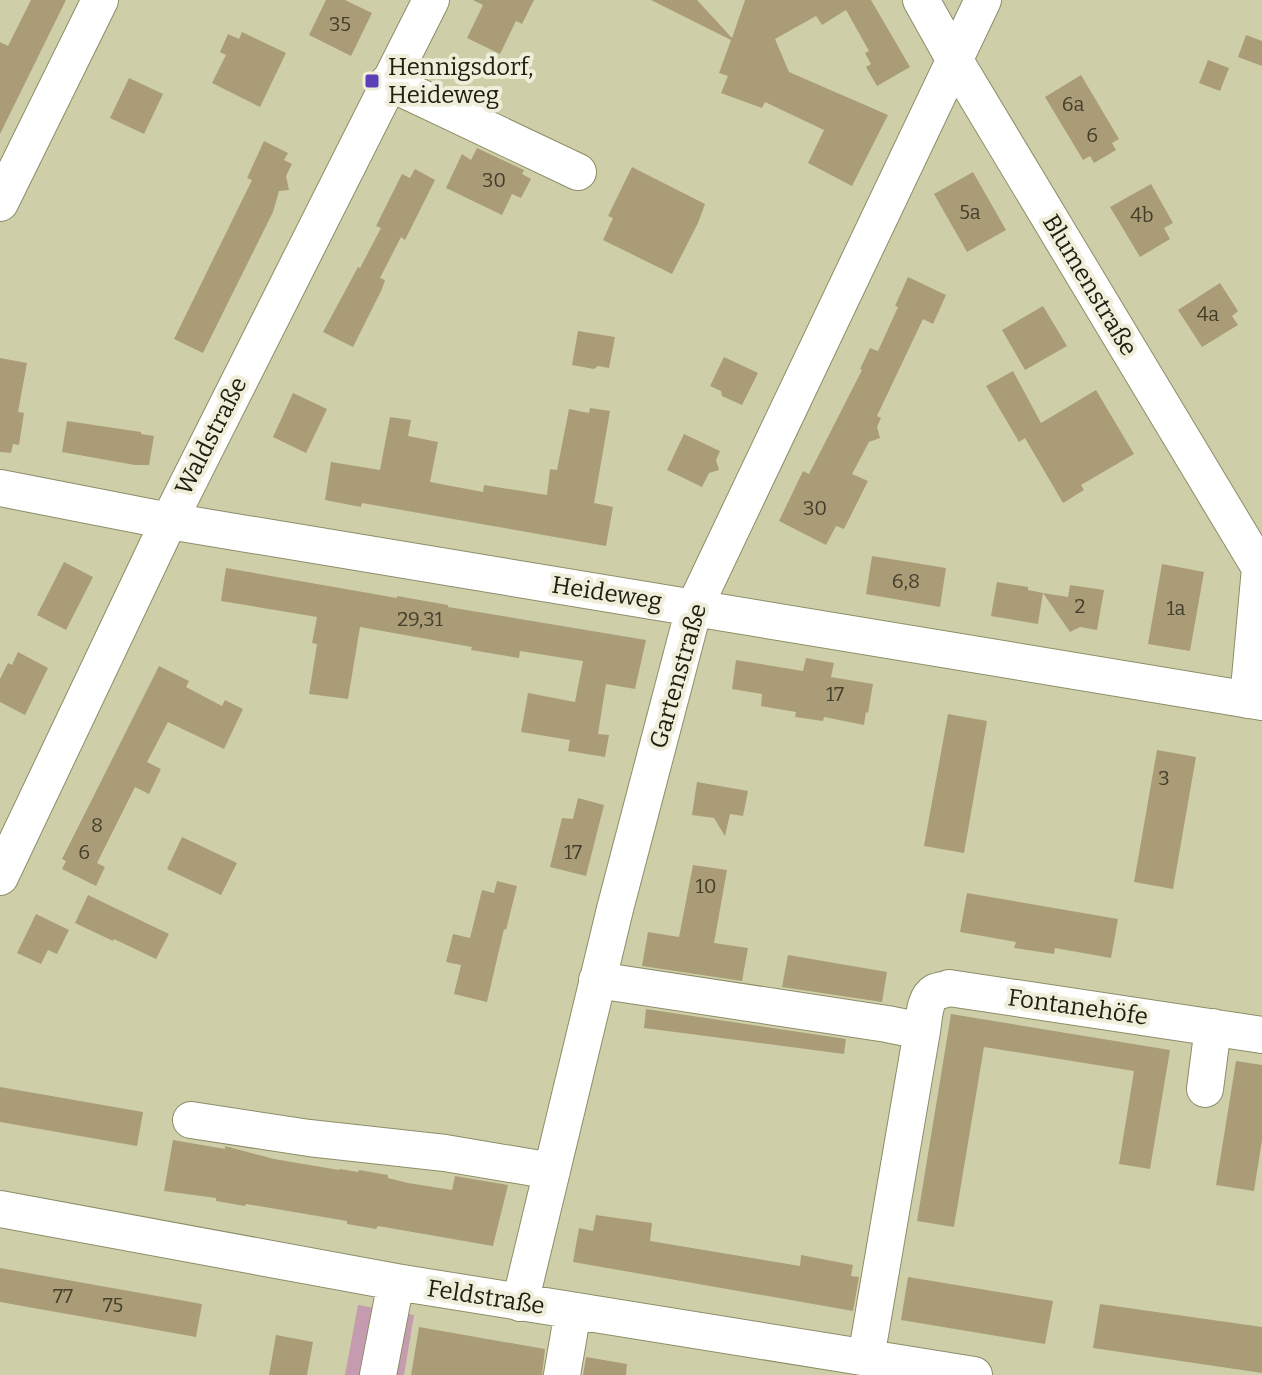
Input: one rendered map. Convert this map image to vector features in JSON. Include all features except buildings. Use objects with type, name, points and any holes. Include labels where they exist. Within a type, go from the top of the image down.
[{"type":"street","points":[[0,203],[100,0]]},
{"type":"street","name":"Waldstraße","points":[[0,877],[169,521],[431,0]]},
{"type":"street","name":"Blumenstraße","points":[[921,0],[1260,568]]},
{"type":"street","name":"Gartenstraße","points":[[520,1303],[597,980],[694,608],[983,0]]},
{"type":"street","points":[[388,82],[578,172]]},
{"type":"street","name":"Heideweg","points":[[0,488],[169,521],[1255,701]]},
{"type":"street","points":[[1255,701],[1260,568]]},
{"type":"street","points":[[597,980],[922,1031]]},
{"type":"street","name":"Fontanehöfe","points":[[866,1358],[925,1011],[935,992],[949,988],[1262,1035]]},
{"type":"street","points":[[1205,1089],[1213,1027]]},
{"type":"street","points":[[191,1120],[309,1138],[445,1153],[552,1171]]},
{"type":"street","name":"Feldstraße","points":[[0,1209],[396,1282],[974,1375]]},
{"type":"street","points":[[378,1375],[396,1282]]},
{"type":"street","points":[[562,1375],[573,1311]]},
{"type":"shaded area","points":[[358,1305],[414,1315],[404,1375],[345,1375]]},
{"type":"place","name":"Hennigsdorf, Heideweg","points":[[372,81]]}]
